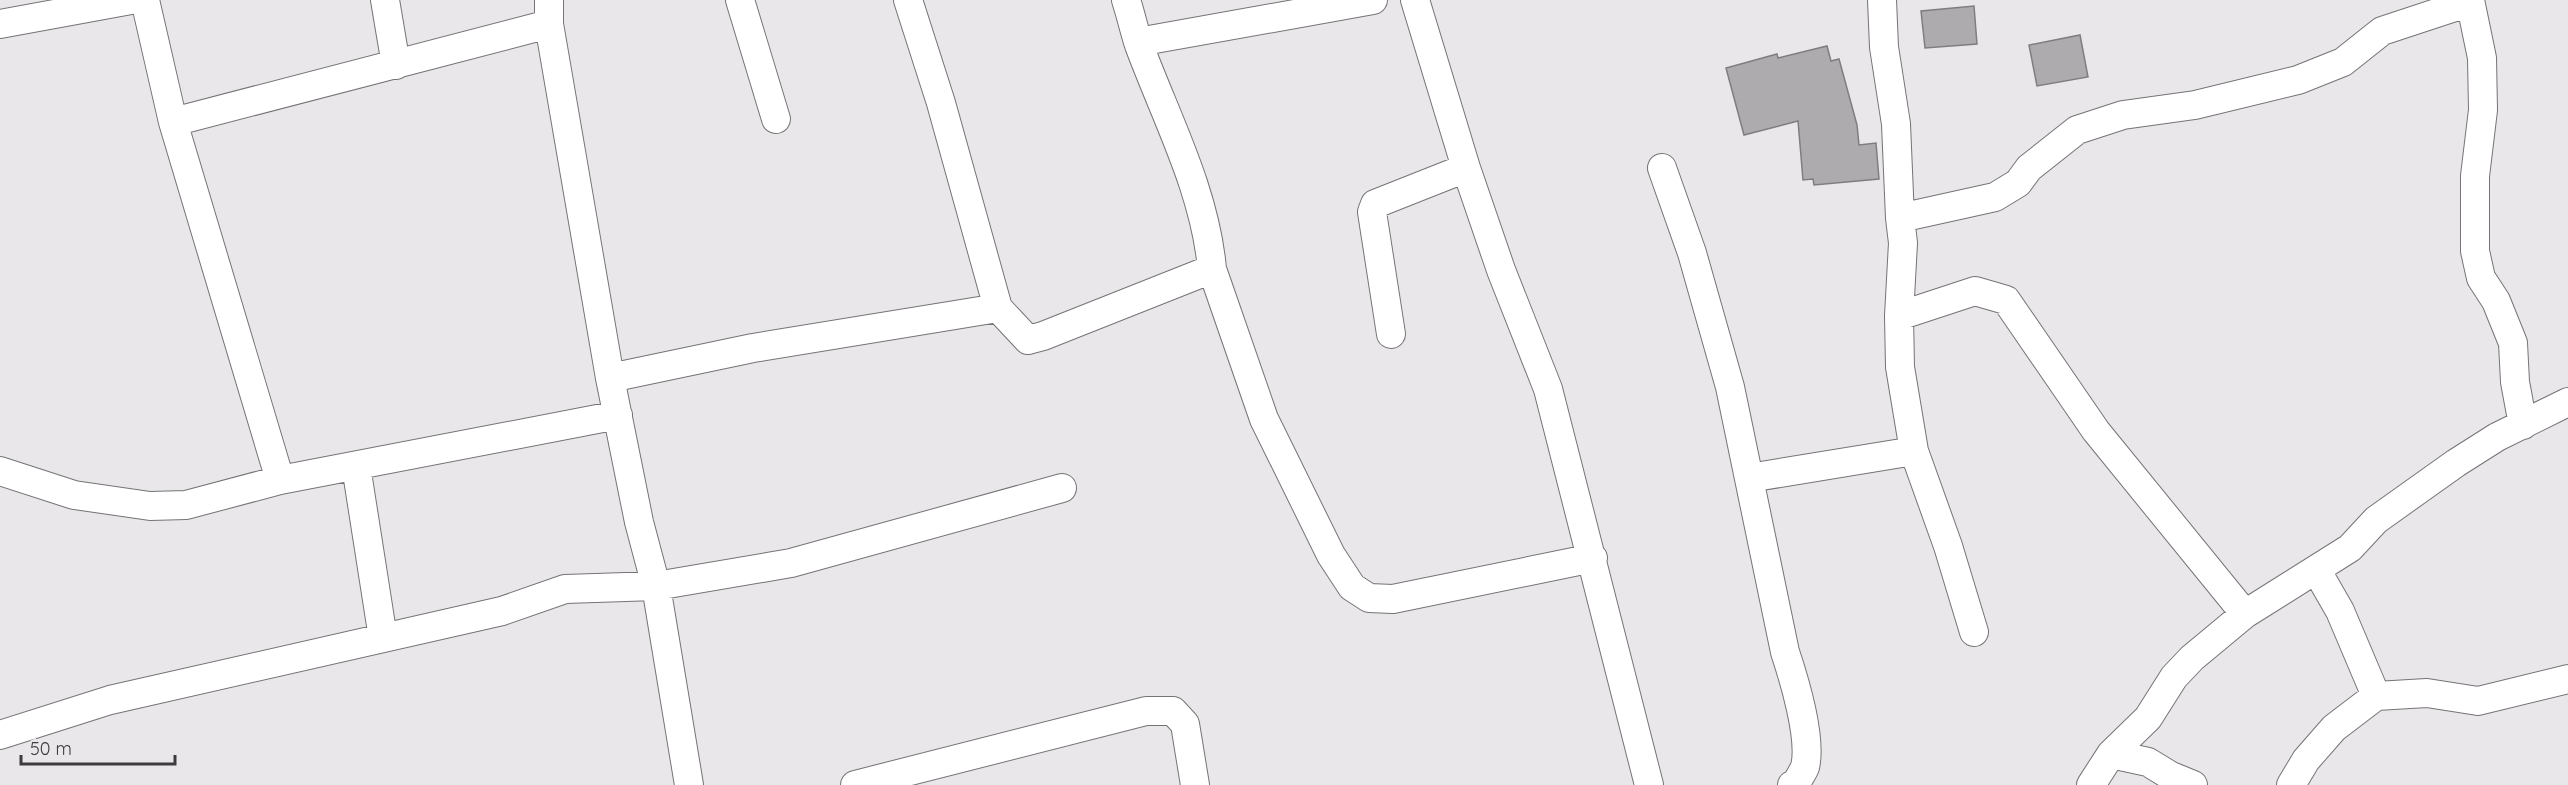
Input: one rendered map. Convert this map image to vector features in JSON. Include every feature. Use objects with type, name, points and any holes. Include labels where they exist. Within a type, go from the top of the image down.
[{"type":"street","points":[[0,24],[131,0]]},
{"type":"street","points":[[145,0],[173,122],[280,480]]},
{"type":"street","points":[[385,0],[396,65]]},
{"type":"street","points":[[740,0],[776,119]]},
{"type":"street","points":[[908,0],[941,103],[998,308],[1028,339],[1043,336],[1212,269]]},
{"type":"street","points":[[1126,0],[1138,42],[1200,203],[1210,244],[1212,269],[1264,419],[1332,555],[1352,587],[1369,598],[1393,598],[1593,558]]},
{"type":"street","points":[[1138,42],[1373,0]]},
{"type":"street","points":[[1415,0],[1466,168],[1501,270],[1548,389],[1593,558],[1648,785]]},
{"type":"street","points":[[1882,0],[1884,47],[1896,124],[1899,218],[1903,243],[1899,316],[1900,367],[1914,451],[1948,546],[1974,632]]},
{"type":"street","points":[[1899,218],[1995,197],[2018,183],[2029,168],[2077,130],[2123,115],[2195,105],[2298,80],[2343,62],[2382,31],[2470,1],[2482,58],[2483,110],[2475,177],[2475,251],[2481,278],[2496,301],[2513,343],[2515,382],[2523,425]]},
{"type":"street","points":[[173,122],[396,65],[549,12],[610,378],[639,522],[656,586],[688,785]]},
{"type":"street","points":[[1391,334],[1372,212],[1375,204],[1466,168]]},
{"type":"street","points":[[1662,168],[1712,318],[1803,725],[1805,767],[1796,784],[1792,785]]},
{"type":"street","points":[[1899,316],[1975,291],[2006,300],[2096,432],[2245,615]]},
{"type":"street","points":[[610,378],[753,348],[998,308]]},
{"type":"street","points":[[2091,785],[2111,754],[2148,718],[2174,677],[2192,658],[2245,615],[2350,548],[2376,520],[2415,490],[2497,437],[2568,402]]},
{"type":"street","points":[[0,471],[74,495],[150,506],[186,505],[280,480],[618,415]]},
{"type":"street","points":[[1749,478],[1914,451]]},
{"type":"street","points":[[356,465],[383,638]]},
{"type":"street","points":[[0,735],[110,700],[502,611],[565,589],[656,586],[791,563],[1062,488]]},
{"type":"street","points":[[2317,571],[2340,611],[2376,696]]},
{"type":"street","points":[[2291,785],[2306,760],[2334,728],[2376,696],[2427,693],[2478,701],[2568,679]]},
{"type":"street","points":[[855,785],[1146,711],[1173,711],[1185,724],[1195,785]]},
{"type":"street","points":[[2111,754],[2148,762],[2171,776],[2193,785]]},
{"type":"building","points":[[1974,6],[1977,44],[1925,48],[1921,11]]},
{"type":"building","points":[[2080,35],[2088,77],[2037,86],[2029,45]]},
{"type":"building","points":[[1827,46],[1831,61],[1839,59],[1857,125],[1859,145],[1876,143],[1879,179],[1814,185],[1813,179],[1803,180],[1798,121],[1744,135],[1726,68],[1777,54],[1778,58]]}]
